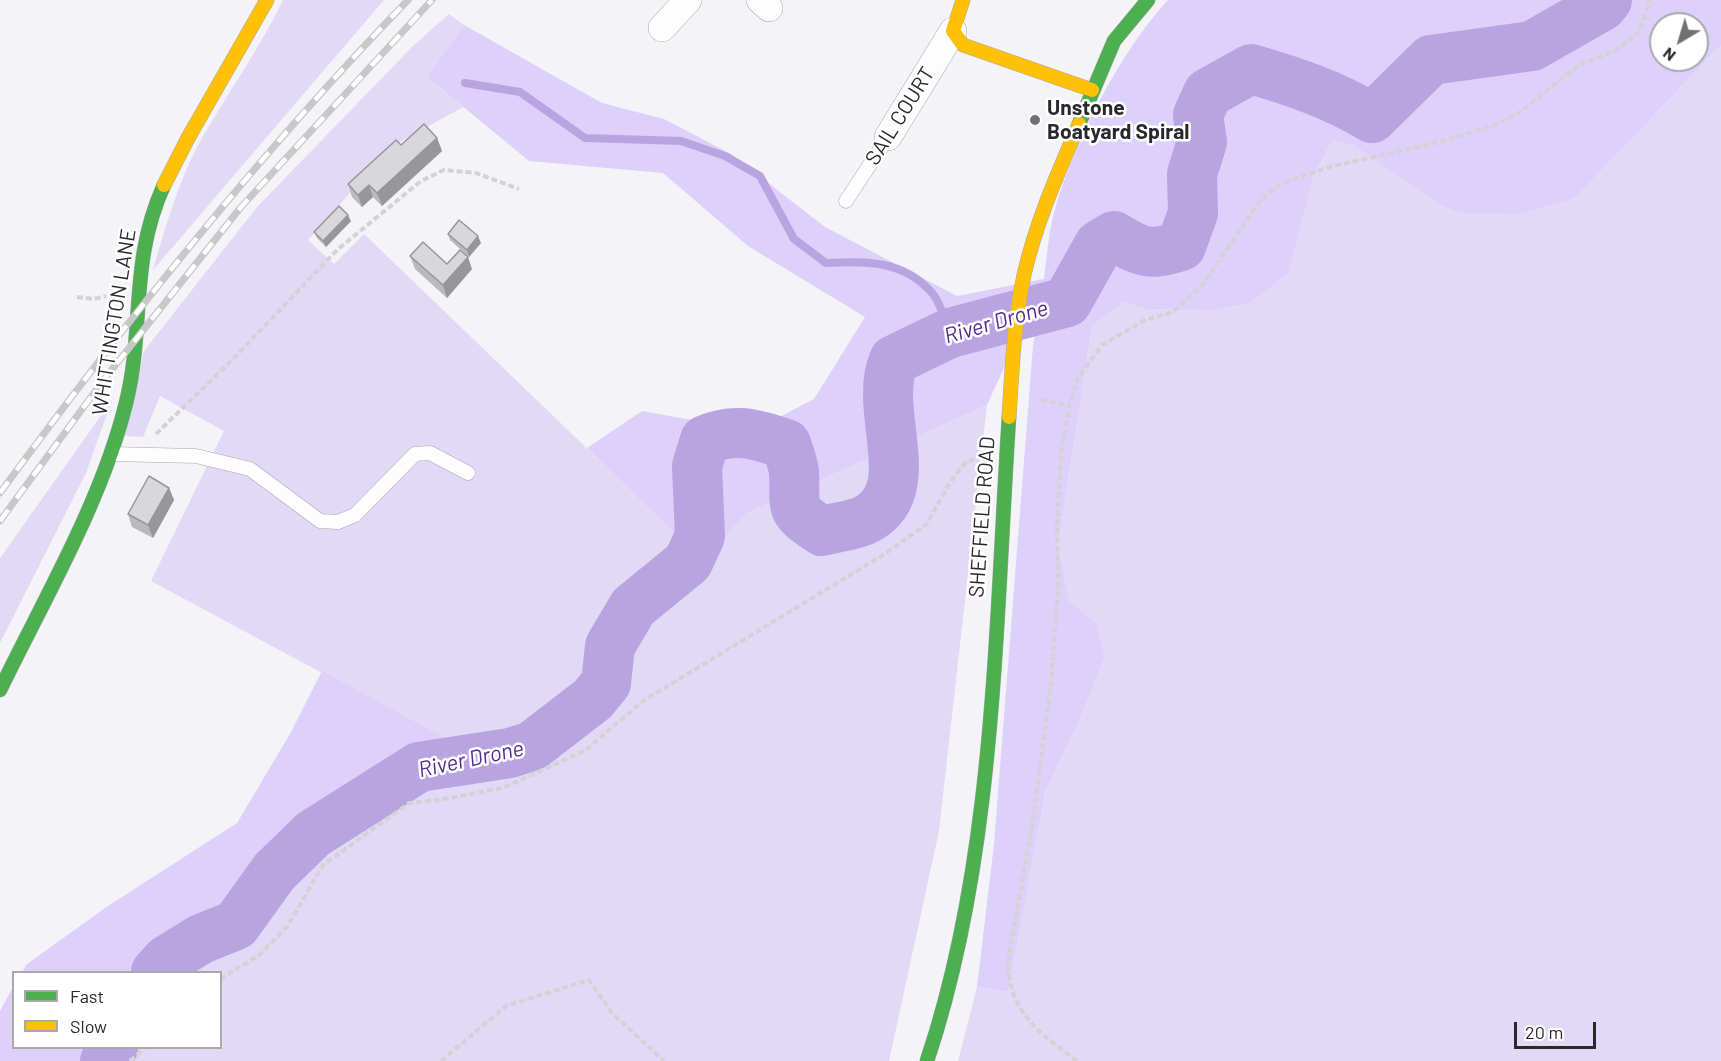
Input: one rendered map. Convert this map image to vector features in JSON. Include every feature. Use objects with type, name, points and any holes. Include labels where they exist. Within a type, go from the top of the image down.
[{"type":"main road","name":"WHITTINGTON LANE","points":[[0,690],[119,454],[127,398],[139,269],[149,224],[182,150],[249,37],[267,0]]},
{"type":"main road","points":[[963,0],[953,31],[963,45],[1092,90]]},
{"type":"main road","name":"SHEFFIELD ROAD","points":[[927,1061],[946,1004],[983,803],[1014,345],[1024,276],[1045,204],[1114,41],[1148,0]]},
{"type":"street","points":[[662,28],[688,0]]},
{"type":"street","name":"SAIL COURT","points":[[888,136],[953,31]]},
{"type":"lane","name":"SAIL COURT","points":[[846,201],[888,136]]},
{"type":"lane","points":[[119,454],[196,456],[250,469],[320,521],[338,522],[355,515],[415,454],[430,453],[468,473]]},
{"type":"path","points":[[1077,1061],[1033,1025],[1013,1000],[1008,979],[1008,960],[1032,827],[1052,673],[1058,588],[1057,523],[1061,453],[1069,406],[1078,378],[1102,345],[1145,320],[1173,312],[1202,286],[1258,202],[1280,184],[1329,167],[1440,142],[1493,126],[1520,111],[1579,65],[1614,51],[1639,33],[1650,0]]},
{"type":"path","points":[[119,454],[147,442],[337,250],[421,181],[444,170],[476,173],[519,189]]},
{"type":"path","points":[[222,978],[258,956],[287,927],[323,865],[409,803],[503,788],[586,750],[643,701],[892,549],[927,524],[950,482],[966,462],[1009,444]]},
{"type":"path","points":[[441,1061],[506,1006],[589,980],[612,1013],[664,1061]]},
{"type":"path","points":[[130,1061],[143,1049]]},
{"type":"shaded area","points":[[283,0],[384,0],[153,270],[186,170],[202,138]]},
{"type":"shaded area","points":[[1168,0],[1721,0],[1721,45],[1709,58],[1709,12],[1649,12],[1649,72],[1695,72],[1575,198],[1518,214],[1462,213],[1441,205],[1353,145],[1332,141],[1314,175],[1289,273],[1251,303],[1210,311],[1145,309],[1124,302],[1092,326],[1058,546],[1069,600],[1096,623],[1105,657],[1079,721],[1046,790],[1008,992],[977,987],[994,844],[1033,346],[1043,282],[987,405],[747,513],[702,560],[587,448],[642,411],[753,431],[814,399],[865,317],[748,246],[663,173],[529,161],[427,77],[464,25],[602,103],[664,119],[731,154],[825,227],[957,296],[1044,279],[1048,242],[1064,180],[1102,97],[1134,44]]},
{"type":"shaded area","points":[[449,14],[464,25],[427,77],[463,107],[391,147],[308,240],[334,264],[364,234],[702,559],[747,513],[987,405],[939,831],[889,1061],[131,1061],[140,1049],[222,1049],[222,971],[197,971],[238,916],[363,789],[480,758],[151,581],[224,431],[160,396],[143,437],[125,436],[144,351],[257,207],[413,46]]},
{"type":"shaded area","points":[[1721,45],[1721,1061],[958,1061],[977,987],[1008,992],[1046,790],[1079,721],[1105,657],[1096,623],[1069,600],[1058,546],[1092,326],[1124,302],[1145,309],[1210,311],[1251,303],[1289,273],[1314,175],[1332,141],[1353,145],[1441,205],[1575,198],[1695,72],[1709,72],[1709,58]]},
{"type":"shaded area","points":[[112,400],[86,473],[0,643],[0,558]]},
{"type":"shaded area","points":[[322,671],[481,758],[363,789],[238,916],[197,971],[23,971],[27,964],[108,906],[237,823],[290,734]]},
{"type":"shaded area","points":[[12,989],[12,1049],[140,1049],[131,1061],[0,1061],[0,1011]]},
{"type":"building","points":[[424,124],[437,138],[377,193],[369,185],[358,195],[348,184],[396,140],[401,145]]},
{"type":"building","points":[[339,206],[348,215],[323,241],[314,232]]},
{"type":"building","points":[[459,220],[478,236],[467,250],[448,234]]},
{"type":"building","points":[[423,242],[447,264],[460,250],[468,257],[443,285],[410,256]]},
{"type":"building","points":[[149,476],[169,488],[148,525],[128,514]]},
{"type":"waterway","name":"River Drone","points":[[157,971],[167,960],[201,939],[236,925],[274,872],[313,834],[419,767],[510,753],[532,746],[593,699],[606,683],[610,646],[633,607],[688,562],[700,536],[697,466],[705,440],[726,434],[746,433],[786,444],[793,469],[798,512],[822,531],[867,519],[883,506],[891,489],[894,469],[888,402],[889,380],[894,360],[950,333],[1067,302],[1099,245],[1114,236],[1146,251],[1154,252],[1181,246],[1193,213],[1192,174],[1202,142],[1198,115],[1208,93],[1251,69],[1313,89],[1372,118],[1431,60],[1532,46],[1602,6],[1607,0]]},
{"type":"waterway","points":[[465,83],[520,92],[585,138],[681,141],[725,156],[760,176],[794,239],[826,263],[870,263],[884,265],[910,275],[922,283],[936,298],[950,333]]},
{"type":"waterway","name":"River Drone","points":[[105,1061],[112,1049]]},
{"type":"railway","points":[[0,493],[96,365],[195,240],[299,118],[408,0]]},
{"type":"railway","points":[[0,521],[102,382],[241,207],[432,0]]},
{"type":"traffic: fast","points":[[1079,124],[1114,41],[1148,0]]},
{"type":"traffic: fast","points":[[0,690],[87,513],[116,440],[132,375],[146,241],[153,213],[164,185]]},
{"type":"traffic: fast","points":[[927,1061],[949,984],[967,905],[979,824],[995,661],[1009,417]]},
{"type":"traffic: slow","points":[[164,185],[188,138],[267,0]]},
{"type":"traffic: slow","points":[[963,0],[953,31],[963,45],[1092,90]]},
{"type":"traffic: slow","points":[[1009,417],[1012,364],[1024,275],[1041,217],[1079,124]]},
{"type":"place","name":"Unstone Boatyard Spiral","points":[[1035,120]]}]
